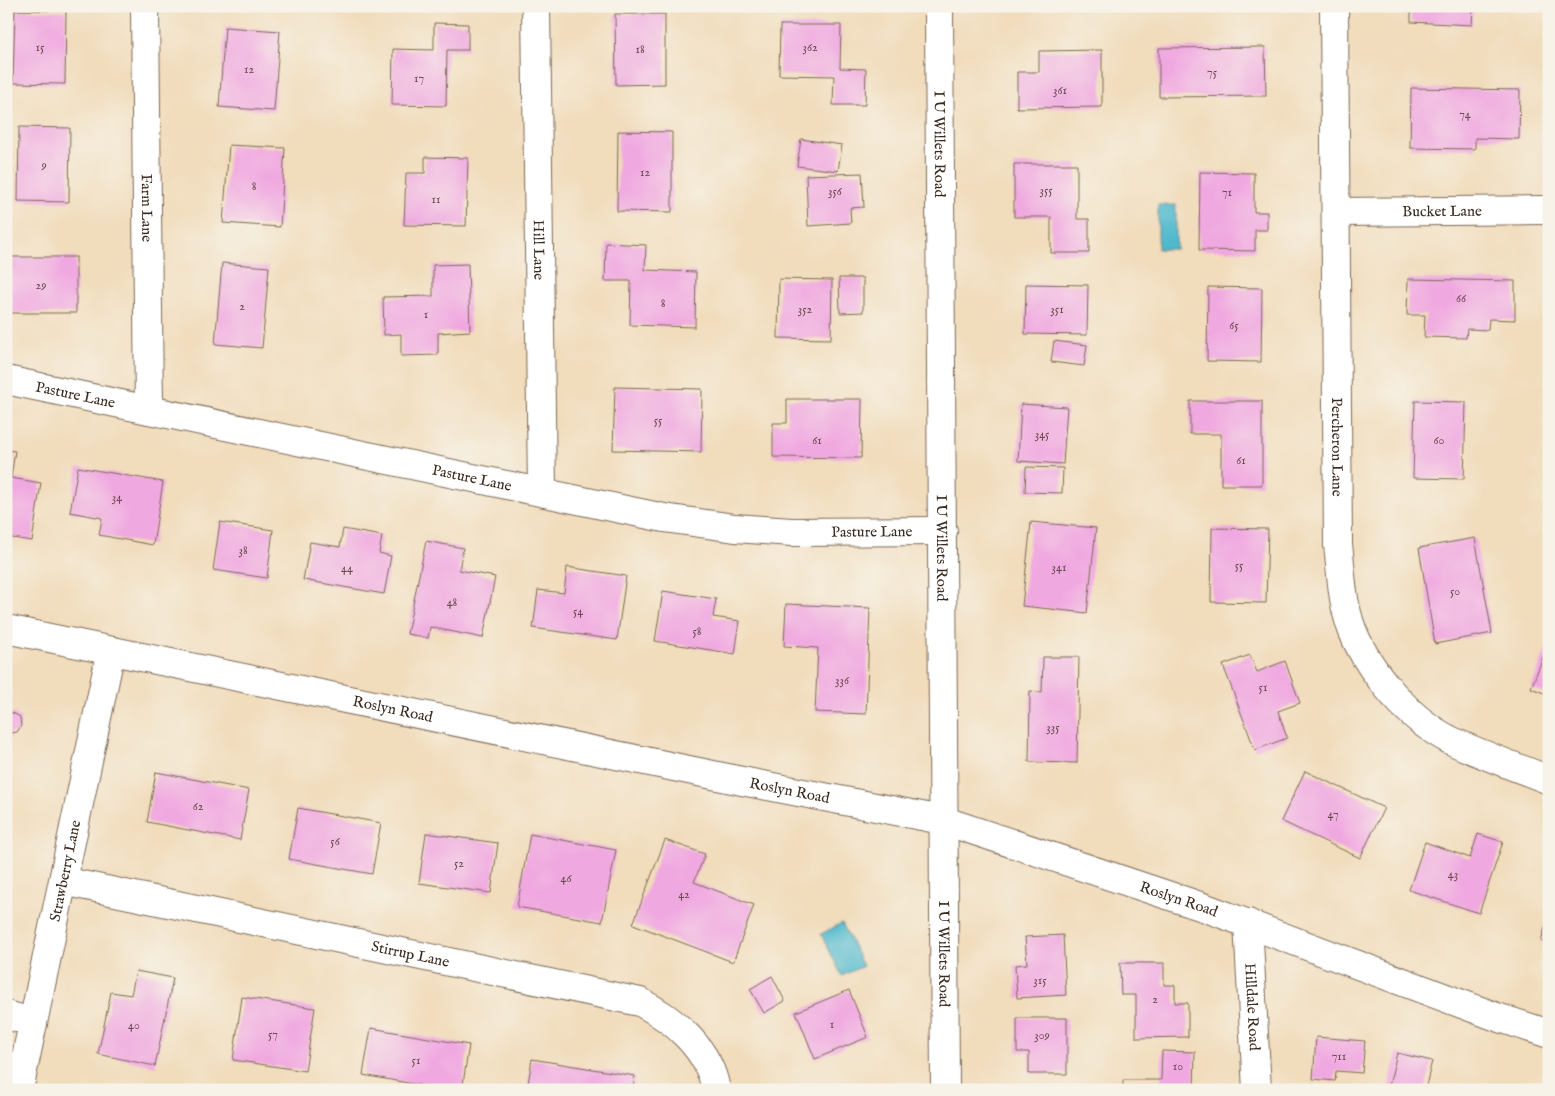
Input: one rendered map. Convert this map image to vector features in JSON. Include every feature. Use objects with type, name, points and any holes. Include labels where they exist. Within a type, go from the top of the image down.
[{"type":"street","name":"Farm Lane","points":[[145,6],[149,410]]},
{"type":"street","name":"Hill Lane","points":[[536,6],[542,492]]},
{"type":"street","name":"I U Willets Road","points":[[939,6],[943,531],[942,820],[945,1090]]},
{"type":"street","name":"Percheron Lane","points":[[1334,6],[1338,545],[1347,613],[1363,654],[1388,689],[1426,724],[1449,739],[1549,780]]},
{"type":"street","name":"Bucket Lane","points":[[1336,212],[1549,210]]},
{"type":"street","name":"Pasture Lane","points":[[6,380],[664,518],[735,528],[792,532],[943,531]]},
{"type":"street","name":"Roslyn Road","points":[[6,629],[742,781],[942,820],[1248,923],[1494,1016],[1549,1034]]},
{"type":"street","name":"Strawberry Lane","points":[[19,1090],[111,651]]},
{"type":"street","name":"Stirrup Lane","points":[[63,881],[640,1002],[665,1015],[679,1027],[705,1058],[716,1090]]},
{"type":"street","name":"Hilldale Road","points":[[1248,923],[1257,1090]]},
{"type":"street","points":[[6,1015],[33,1022]]},
{"type":"water","points":[[1158,205],[1176,205],[1176,249],[1158,249]]},
{"type":"water","points":[[842,923],[863,966],[842,976],[821,934]]},
{"type":"building","points":[[1411,6],[1473,6],[1472,25],[1411,22]]},
{"type":"building","points":[[15,10],[66,11],[65,84],[13,83]]},
{"type":"building","points":[[615,14],[665,14],[665,84],[616,85]]},
{"type":"building","points":[[434,23],[468,24],[468,50],[447,50],[446,106],[392,105],[393,49],[434,50]]},
{"type":"building","points":[[780,25],[841,25],[840,68],[866,69],[865,105],[833,105],[834,76],[779,75]]},
{"type":"building","points":[[225,27],[280,31],[274,111],[219,107]]},
{"type":"building","points":[[1265,47],[1266,96],[1159,97],[1159,48]]},
{"type":"building","points":[[1102,50],[1102,107],[1017,108],[1017,72],[1039,72],[1039,51]]},
{"type":"building","points":[[1411,88],[1520,90],[1519,139],[1475,138],[1475,149],[1410,148]]},
{"type":"building","points":[[19,127],[70,128],[69,202],[18,201]]},
{"type":"building","points":[[618,131],[672,132],[672,212],[617,211]]},
{"type":"building","points":[[801,139],[842,145],[838,171],[797,166]]},
{"type":"building","points":[[229,145],[285,148],[280,227],[223,223]]},
{"type":"building","points":[[425,157],[468,158],[466,226],[404,225],[406,173],[425,173]]},
{"type":"building","points":[[1014,164],[1077,164],[1077,219],[1089,219],[1089,253],[1051,253],[1051,217],[1014,217]]},
{"type":"building","points":[[1200,172],[1254,173],[1254,212],[1267,212],[1267,230],[1255,230],[1255,251],[1199,250]]},
{"type":"building","points":[[862,173],[864,207],[850,208],[851,223],[808,226],[806,175]]},
{"type":"building","points":[[606,243],[646,245],[645,270],[696,272],[695,327],[630,325],[631,281],[605,281]]},
{"type":"building","points":[[6,257],[76,257],[76,313],[6,313]]},
{"type":"building","points":[[222,263],[269,267],[262,348],[215,344]]},
{"type":"building","points":[[468,264],[470,331],[438,333],[438,355],[401,356],[401,334],[384,335],[383,297],[433,296],[433,265]]},
{"type":"building","points":[[839,278],[863,278],[863,312],[840,313]]},
{"type":"building","points":[[779,279],[832,280],[831,339],[778,338]]},
{"type":"building","points":[[1408,279],[1515,281],[1515,320],[1489,319],[1488,330],[1467,329],[1466,338],[1424,337],[1425,315],[1407,315]]},
{"type":"building","points":[[1026,284],[1088,285],[1087,335],[1025,334]]},
{"type":"building","points":[[1208,287],[1262,288],[1261,362],[1207,361]]},
{"type":"building","points":[[1054,341],[1087,345],[1084,366],[1051,362]]},
{"type":"building","points":[[615,387],[702,389],[701,452],[613,450]]},
{"type":"building","points":[[787,399],[862,399],[861,458],[773,457],[773,423],[787,423]]},
{"type":"building","points":[[1190,401],[1262,401],[1262,485],[1221,485],[1221,434],[1190,434]]},
{"type":"building","points":[[1415,401],[1466,402],[1464,479],[1413,478]]},
{"type":"building","points":[[1021,404],[1067,407],[1063,464],[1018,461]]},
{"type":"building","points":[[6,450],[15,451],[11,478],[41,483],[32,541],[6,537]]},
{"type":"building","points":[[78,467],[163,482],[153,545],[99,535],[102,518],[70,512]]},
{"type":"building","points":[[1026,467],[1063,468],[1062,493],[1025,492]]},
{"type":"building","points":[[220,522],[273,530],[267,578],[213,570]]},
{"type":"building","points":[[1031,522],[1096,528],[1087,613],[1022,606]]},
{"type":"building","points":[[1212,528],[1268,529],[1266,603],[1211,602]]},
{"type":"building","points":[[343,529],[382,536],[379,553],[391,556],[384,594],[303,580],[310,542],[340,547]]},
{"type":"building","points":[[1475,538],[1492,633],[1435,644],[1419,548]]},
{"type":"building","points":[[426,541],[463,548],[459,570],[495,577],[483,638],[430,627],[428,638],[407,634]]},
{"type":"building","points":[[567,567],[626,576],[617,640],[533,628],[538,590],[564,593]]},
{"type":"building","points":[[663,591],[716,599],[713,617],[740,621],[735,654],[655,641]]},
{"type":"building","points":[[786,604],[870,608],[866,714],[815,712],[818,648],[784,646]]},
{"type":"building","points":[[1549,642],[1549,695],[1531,688]]},
{"type":"building","points":[[1250,655],[1257,672],[1285,661],[1300,703],[1278,711],[1287,738],[1255,750],[1223,665]]},
{"type":"building","points":[[1043,657],[1079,657],[1077,763],[1029,762],[1030,691],[1042,692]]},
{"type":"building","points":[[6,713],[13,713],[20,717],[21,726],[17,732],[11,733],[7,752]]},
{"type":"building","points":[[1305,771],[1384,808],[1360,858],[1281,821]]},
{"type":"building","points":[[156,772],[249,790],[240,840],[147,822]]},
{"type":"building","points":[[298,808],[381,823],[372,874],[289,859]]},
{"type":"building","points":[[426,833],[498,843],[491,893],[419,883]]},
{"type":"building","points":[[530,834],[616,850],[602,922],[517,907]]},
{"type":"building","points":[[1478,834],[1503,842],[1479,913],[1409,890],[1425,842],[1470,858]]},
{"type":"building","points":[[665,840],[705,854],[694,882],[754,905],[733,962],[633,924]]},
{"type":"building","points":[[1549,917],[1549,943],[1541,941]]},
{"type":"building","points":[[1063,935],[1066,995],[1017,998],[1015,965],[1027,964],[1025,937]]},
{"type":"building","points":[[1120,963],[1164,963],[1164,985],[1175,985],[1175,1003],[1188,1003],[1188,1037],[1136,1038],[1136,995],[1121,995]]},
{"type":"building","points":[[136,971],[173,978],[155,1066],[98,1054],[111,992],[131,995]]},
{"type":"building","points":[[772,976],[785,1001],[764,1013],[750,989]]},
{"type":"building","points":[[849,990],[868,1037],[815,1059],[796,1012]]},
{"type":"building","points":[[242,997],[315,1008],[305,1071],[233,1060]]},
{"type":"building","points":[[1017,1018],[1067,1018],[1067,1074],[1029,1074],[1029,1052],[1017,1052]]},
{"type":"building","points":[[371,1028],[469,1045],[462,1090],[447,1090],[363,1075]]},
{"type":"building","points":[[1316,1037],[1365,1041],[1362,1073],[1336,1071],[1335,1081],[1313,1079]]},
{"type":"building","points":[[1162,1051],[1195,1052],[1194,1090],[1123,1090],[1123,1080],[1161,1080]]},
{"type":"building","points":[[1397,1053],[1432,1061],[1425,1090],[1408,1088],[1407,1090],[1388,1090]]},
{"type":"building","points":[[532,1059],[635,1076],[633,1090],[527,1090]]}]
